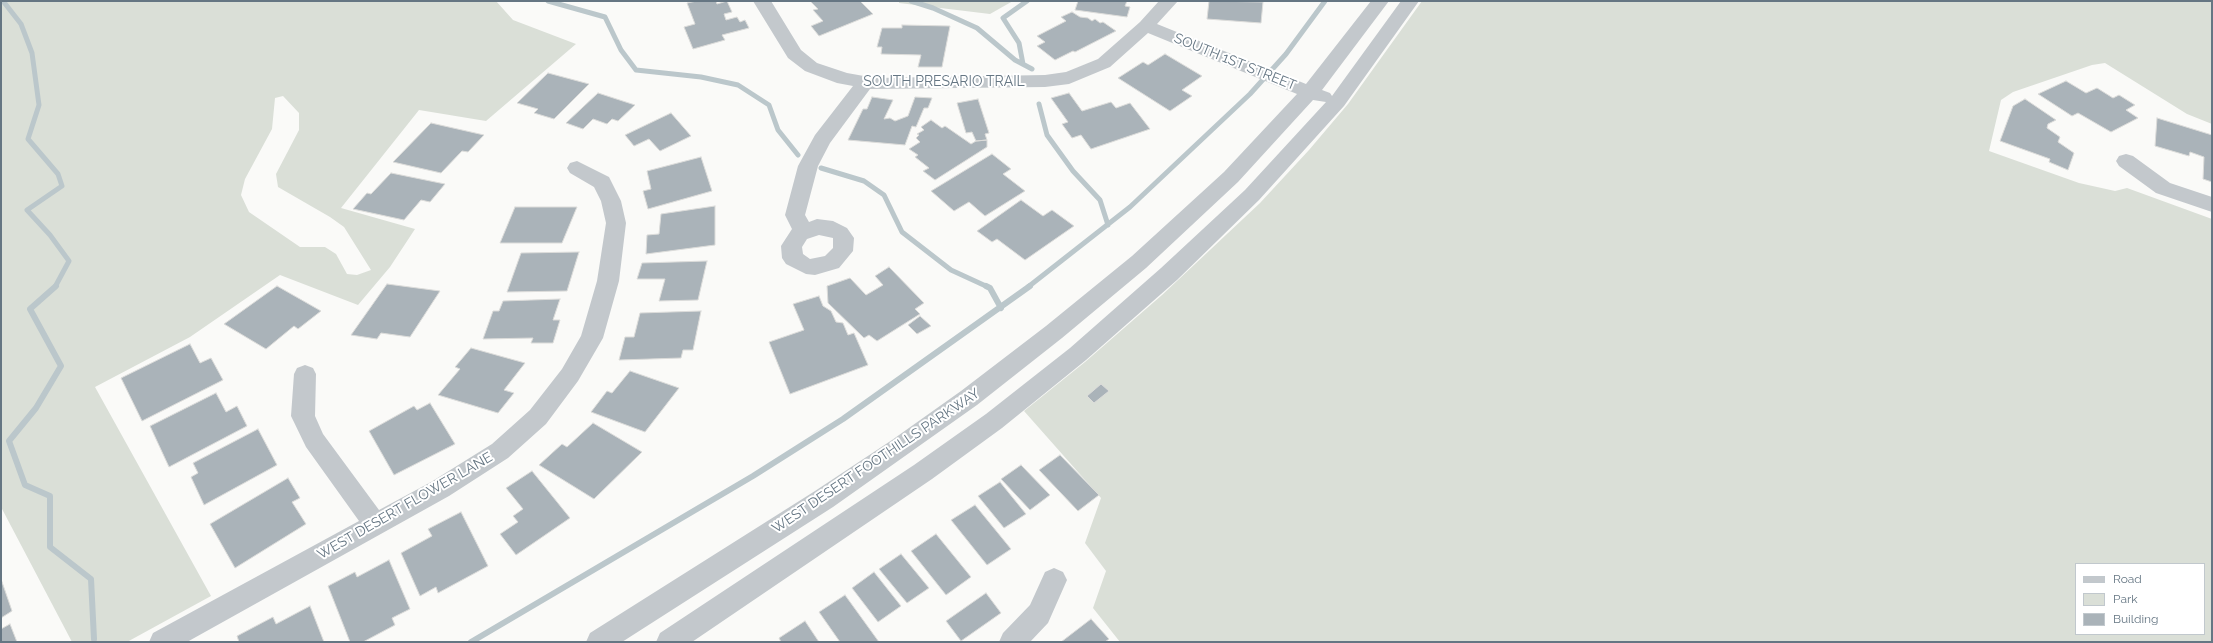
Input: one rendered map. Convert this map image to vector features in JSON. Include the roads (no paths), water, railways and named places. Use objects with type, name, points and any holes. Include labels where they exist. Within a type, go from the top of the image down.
[{"type":"street","name":"SOUTH PRESARIO TRAIL","points":[[762,1],[794,54],[811,68],[830,76],[864,83],[1045,81],[1069,78],[1104,63],[1151,20]]},
{"type":"street","points":[[1151,20],[1169,1]]},
{"type":"street","name":"WEST DESERT FOOTHILLS PARKWAY","points":[[600,642],[824,499],[969,398],[1048,337],[1139,262],[1231,177],[1315,87],[1380,1]]},
{"type":"street","points":[[669,642],[840,529],[994,421],[1078,354],[1169,274],[1252,195],[1341,97],[1410,1]]},
{"type":"street","name":"SOUTH 1ST STREET","points":[[1151,20],[1341,97]]},
{"type":"street","points":[[804,232],[795,215],[808,166],[822,140],[860,93],[864,83]]},
{"type":"street","points":[[2126,161],[2163,188],[2212,205]]},
{"type":"street","name":"WEST DESERT FLOWER LANE","points":[[162,642],[440,488],[500,451],[538,417],[570,375],[592,338],[608,281],[616,223],[611,201],[602,182],[577,168]]},
{"type":"street","points":[[305,374],[303,416],[314,440],[375,524]]},
{"type":"street","points":[[1012,642],[1039,614],[1054,580]]},
{"type":"waterway","points":[[3,1],[21,24],[32,53],[39,105],[28,139],[58,174],[62,186],[27,210],[50,235],[69,261],[55,287]]},
{"type":"waterway","points":[[548,1],[605,17],[621,50],[636,70],[701,77],[738,85],[769,105],[778,130],[798,155]]},
{"type":"waterway","points":[[911,1],[933,8],[977,28],[1015,60],[1032,69]]},
{"type":"waterway","points":[[1023,64],[1019,43],[1003,18],[1027,1]]},
{"type":"waterway","points":[[1108,224],[1130,207],[1250,94],[1286,54],[1325,1]]},
{"type":"waterway","points":[[1039,104],[1047,135],[1073,171],[1100,200],[1108,224]]},
{"type":"waterway","points":[[821,168],[864,181],[884,195],[902,232],[951,270],[988,287]]},
{"type":"waterway","points":[[1028,287],[1108,224]]},
{"type":"waterway","points":[[1000,307],[1030,286]]},
{"type":"waterway","points":[[55,287],[30,309],[61,366],[36,408],[9,441],[25,485],[50,496],[50,547],[91,579],[94,639]]},
{"type":"waterway","points":[[988,287],[1000,307]]},
{"type":"waterway","points":[[471,642],[753,476],[843,419],[1000,307]]}]
